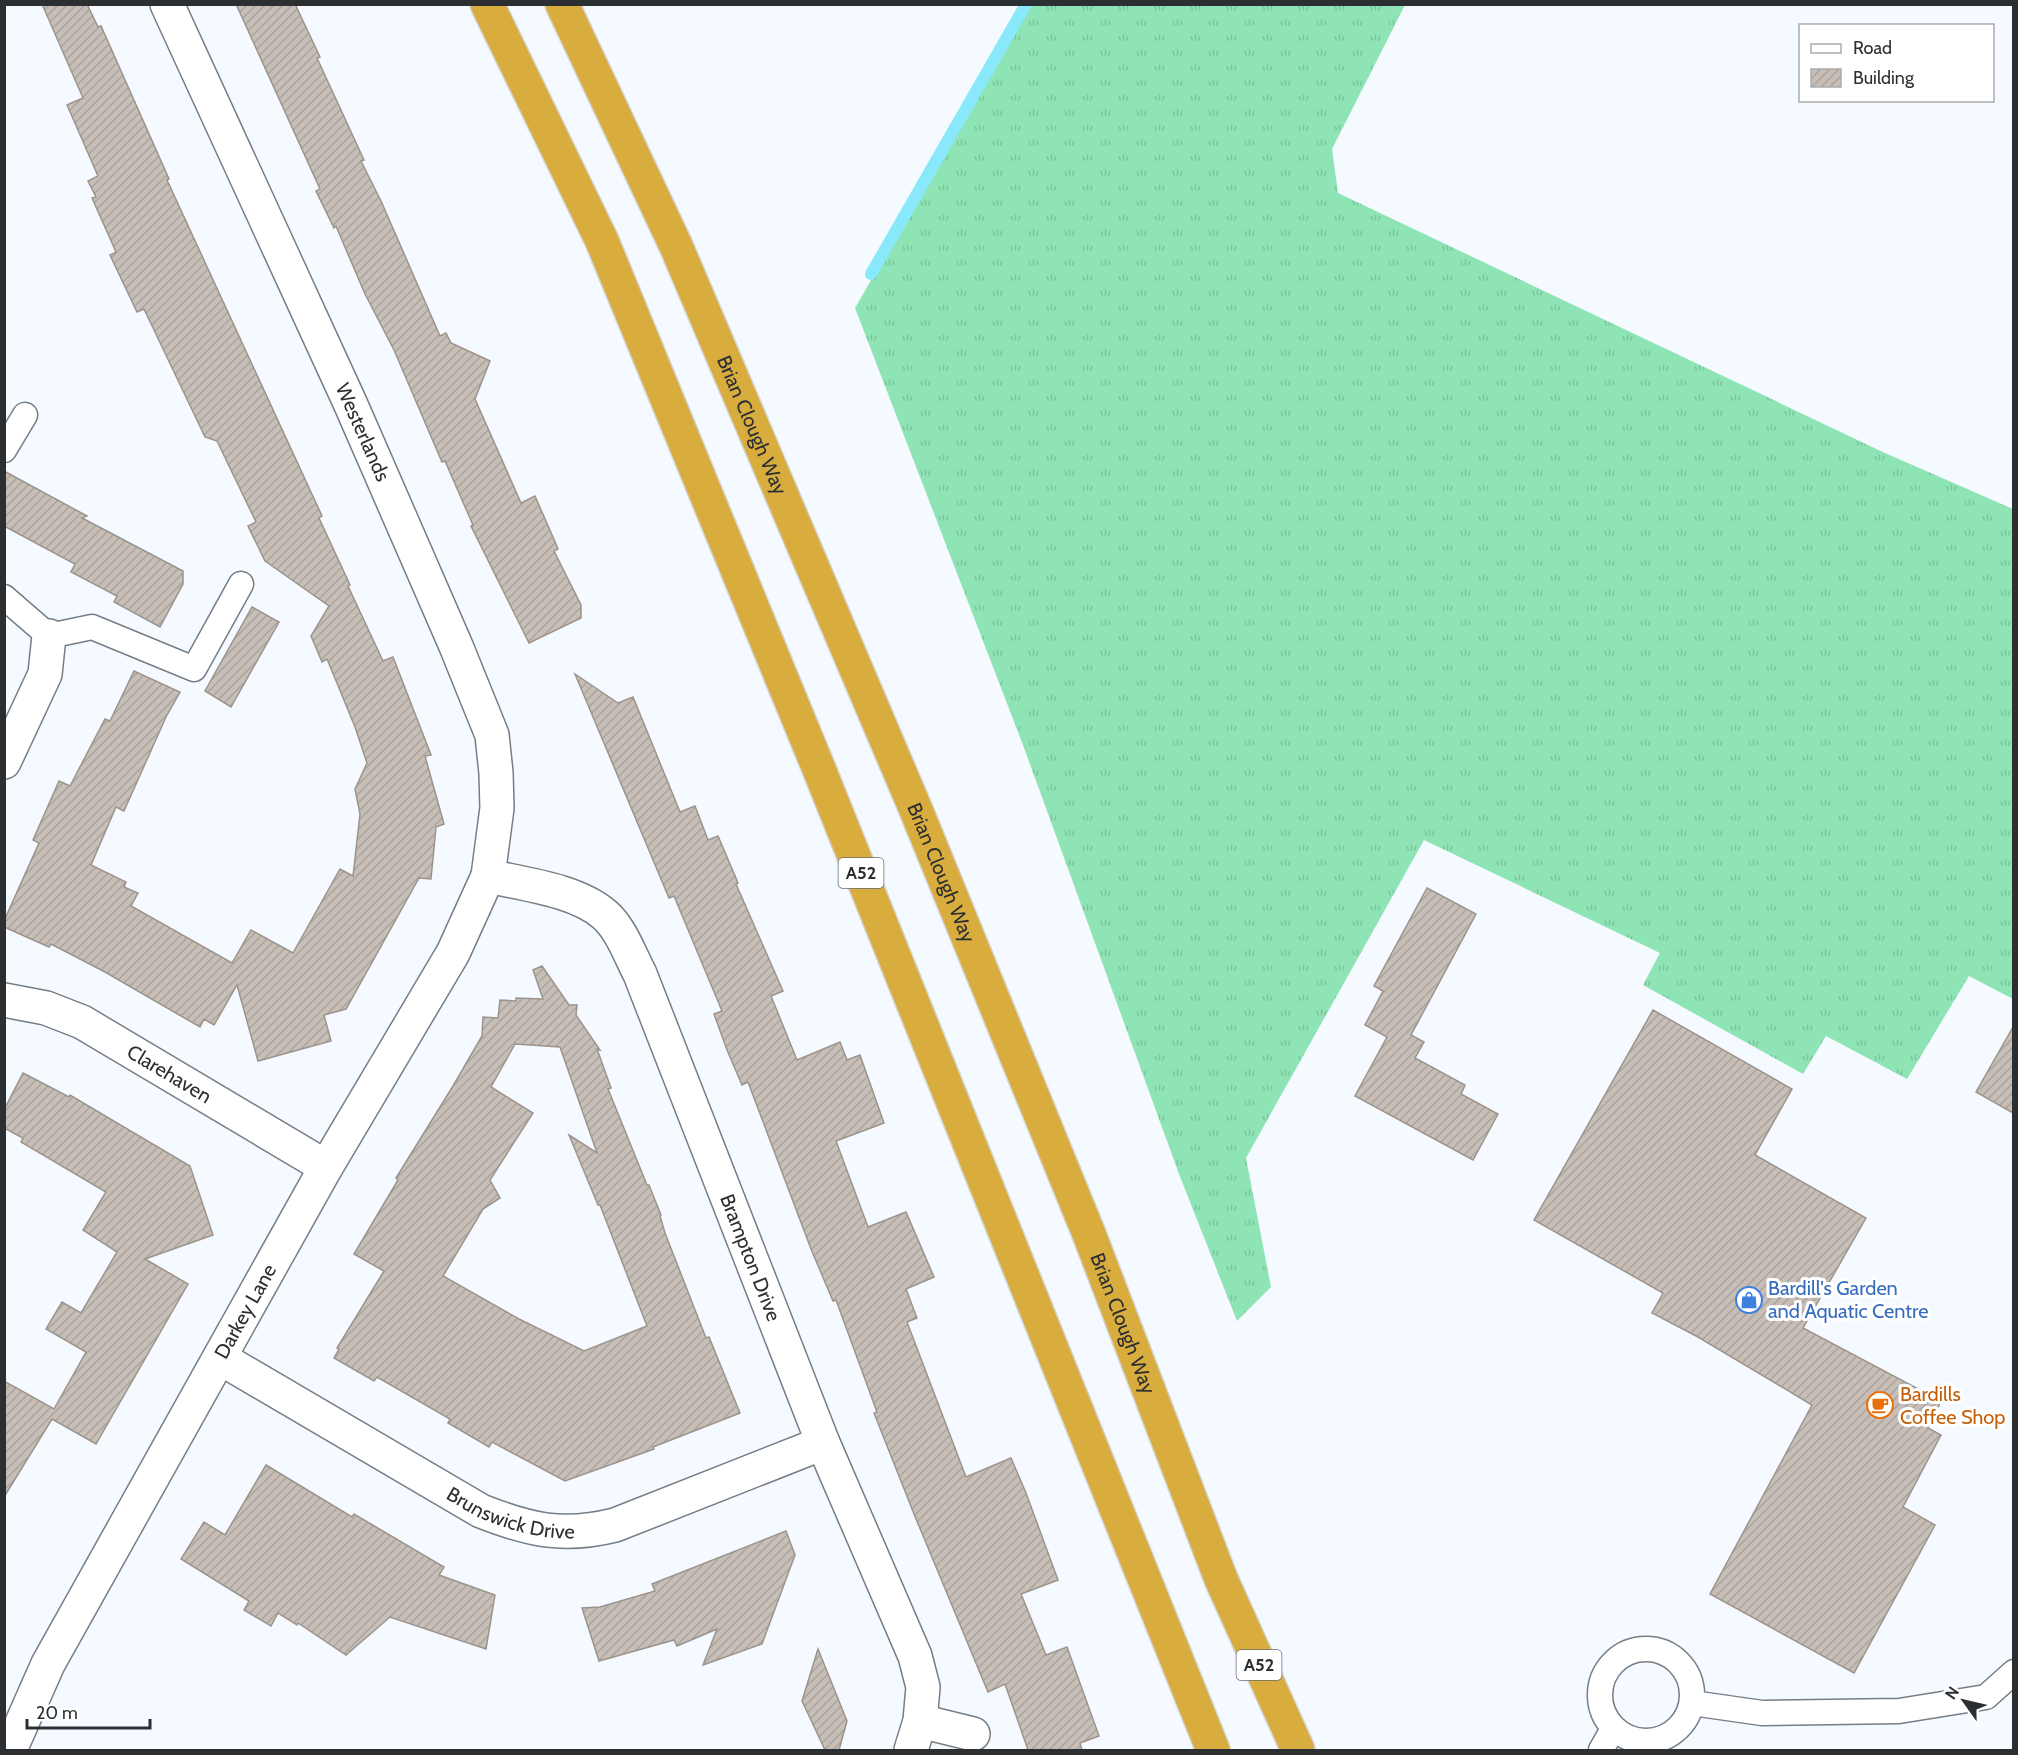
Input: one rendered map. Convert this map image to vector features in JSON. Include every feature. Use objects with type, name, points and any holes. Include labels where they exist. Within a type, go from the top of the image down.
[{"type":"highway","name":"A52","points":[[486,4],[602,241],[819,769],[1213,1750]]},
{"type":"highway","name":"Brian Clough Way","points":[[562,4],[676,246],[916,810],[1089,1234],[1221,1579],[1298,1750]]},
{"type":"street","name":"Westerlands","points":[[167,4],[351,405],[456,646],[492,735],[496,773],[496,808],[488,876]]},
{"type":"street","points":[[4,762],[45,674],[49,636]]},
{"type":"street","name":"Darkey Lane","points":[[10,1750],[48,1664],[326,1167],[453,953],[488,876]]},
{"type":"street","name":"Brampton Drive","points":[[488,876],[547,889],[585,902],[606,915],[620,935],[644,985],[823,1443],[915,1656],[923,1687],[915,1736],[973,1734]]},
{"type":"street","name":"Clarehaven","points":[[4,1000],[46,1008],[82,1022],[326,1167]]},
{"type":"street","name":"Brunswick Drive","points":[[220,1358],[481,1511],[516,1525],[556,1532],[590,1531],[615,1525],[823,1443]]},
{"type":"lane","points":[[4,450],[25,415]]},
{"type":"lane","points":[[4,597],[49,636],[92,627],[194,669],[241,584]]},
{"type":"lane","points":[[1650,1649],[1665,1653],[1678,1661],[1687,1674],[1692,1688],[1692,1703],[1686,1718],[1677,1730],[1664,1738],[1649,1742],[1634,1741],[1613,1729],[1602,1713],[1600,1692],[1601,1680],[1611,1663],[1635,1650],[1650,1649]]},
{"type":"lane","points":[[1692,1703],[1762,1713],[1899,1711],[1986,1696],[2013,1672]]},
{"type":"lane","points":[[1601,1750],[1613,1729]]},
{"type":"green space","points":[[1031,5],[1405,5],[1332,149],[1338,193],[1885,453],[2013,509],[2013,999],[1969,976],[1907,1079],[1826,1036],[1803,1074],[1643,985],[1660,953],[1424,840],[1246,1158],[1271,1287],[1237,1321],[1179,1174],[1023,745],[855,308]]},
{"type":"building","points":[[42,4],[87,4],[98,27],[101,26],[169,179],[167,180],[322,516],[319,518],[350,585],[348,586],[383,661],[393,657],[431,755],[425,756],[444,824],[436,827],[431,879],[419,878],[346,1009],[324,1015],[331,1041],[258,1061],[237,985],[214,1025],[204,1019],[200,1027],[105,972],[51,944],[49,947],[4,927],[4,921],[39,843],[33,840],[59,781],[70,786],[105,719],[110,721],[134,671],[180,692],[166,717],[124,811],[116,807],[91,865],[126,882],[124,887],[138,893],[131,906],[232,963],[251,930],[293,953],[340,869],[353,876],[360,814],[355,789],[367,763],[327,659],[322,662],[311,636],[329,606],[265,561],[248,526],[256,522],[217,441],[205,437],[144,309],[137,312],[110,255],[116,252],[92,198],[96,197],[88,181],[98,176],[67,105],[83,98]]},
{"type":"building","points":[[236,4],[295,4],[364,160],[361,161],[440,336],[446,333],[451,343],[490,361],[475,399],[521,503],[535,496],[558,549],[554,551],[581,605],[581,618],[529,643],[471,526],[473,525],[445,461],[442,462],[394,350],[365,294],[336,226],[334,228],[316,191],[320,189]]},
{"type":"building","points":[[4,471],[87,516],[82,518],[183,571],[183,584],[160,627],[114,602],[117,596],[71,572],[75,564],[4,526]]},
{"type":"building","points":[[252,607],[279,622],[231,707],[205,691]]},
{"type":"building","points":[[575,674],[618,703],[633,697],[680,812],[695,806],[708,840],[718,836],[738,883],[736,884],[783,991],[771,996],[797,1060],[840,1042],[847,1060],[860,1055],[884,1123],[836,1141],[868,1227],[906,1212],[934,1277],[906,1289],[917,1318],[907,1322],[966,1477],[1011,1458],[1026,1493],[1058,1580],[1021,1594],[1046,1655],[1067,1647],[1099,1736],[1080,1743],[1082,1750],[1028,1750],[1005,1684],[988,1692],[874,1413],[877,1412],[836,1300],[833,1301],[811,1249],[748,1082],[742,1085],[727,1050],[714,1014],[722,1011],[674,896],[669,898]]},
{"type":"building","points":[[1427,888],[1476,914],[1411,1035],[1424,1042],[1415,1058],[1465,1085],[1461,1094],[1498,1114],[1473,1160],[1355,1096],[1387,1037],[1365,1025],[1383,991],[1374,986]]},
{"type":"building","points":[[542,966],[569,1005],[577,1005],[576,1015],[600,1050],[597,1049],[611,1088],[608,1089],[661,1215],[665,1233],[706,1338],[709,1337],[740,1413],[653,1447],[654,1449],[565,1481],[492,1442],[489,1447],[448,1423],[450,1419],[377,1377],[374,1381],[334,1358],[339,1349],[337,1348],[384,1271],[354,1254],[398,1180],[396,1178],[482,1036],[483,1017],[498,1018],[500,1000],[543,999],[533,970]],"holes":[[[515,1044],[560,1047],[597,1153],[569,1135],[598,1205],[600,1205],[647,1326],[584,1351],[519,1319],[443,1276],[483,1209],[500,1198],[490,1180],[533,1113],[491,1087]]]},
{"type":"building","points":[[1653,1010],[1792,1089],[1755,1155],[1866,1218],[1803,1328],[1941,1401],[1928,1428],[1941,1435],[1903,1507],[1935,1525],[1854,1673],[1710,1594],[1812,1405],[1698,1337],[1652,1313],[1663,1293],[1534,1220]]},
{"type":"building","points":[[2013,1027],[2013,1113],[1976,1092]]},
{"type":"building","points":[[23,1073],[69,1097],[70,1095],[190,1166],[213,1235],[145,1259],[188,1284],[96,1444],[52,1419],[4,1497],[4,1381],[54,1409],[86,1352],[46,1329],[62,1302],[81,1313],[117,1252],[83,1230],[106,1192],[21,1142],[23,1138],[4,1128],[4,1110]]},
{"type":"building","points":[[266,1465],[352,1517],[354,1514],[444,1567],[439,1575],[495,1595],[486,1649],[390,1617],[346,1655],[298,1623],[297,1625],[278,1613],[271,1626],[244,1610],[249,1601],[181,1559],[204,1522],[225,1535]]},
{"type":"building","points":[[786,1531],[795,1555],[762,1644],[703,1665],[717,1629],[677,1646],[674,1640],[599,1661],[582,1608],[600,1607],[655,1591],[652,1584]]},
{"type":"building","points":[[818,1649],[847,1721],[839,1750],[825,1750],[802,1701]]},
{"type":"waterway","points":[[871,274],[1026,4]]},
{"type":"place","name":"Bardill's Garden and Aquatic Centre","points":[[1749,1300]]},
{"type":"place","name":"Bardills Coffee Shop","points":[[1880,1405]]}]
